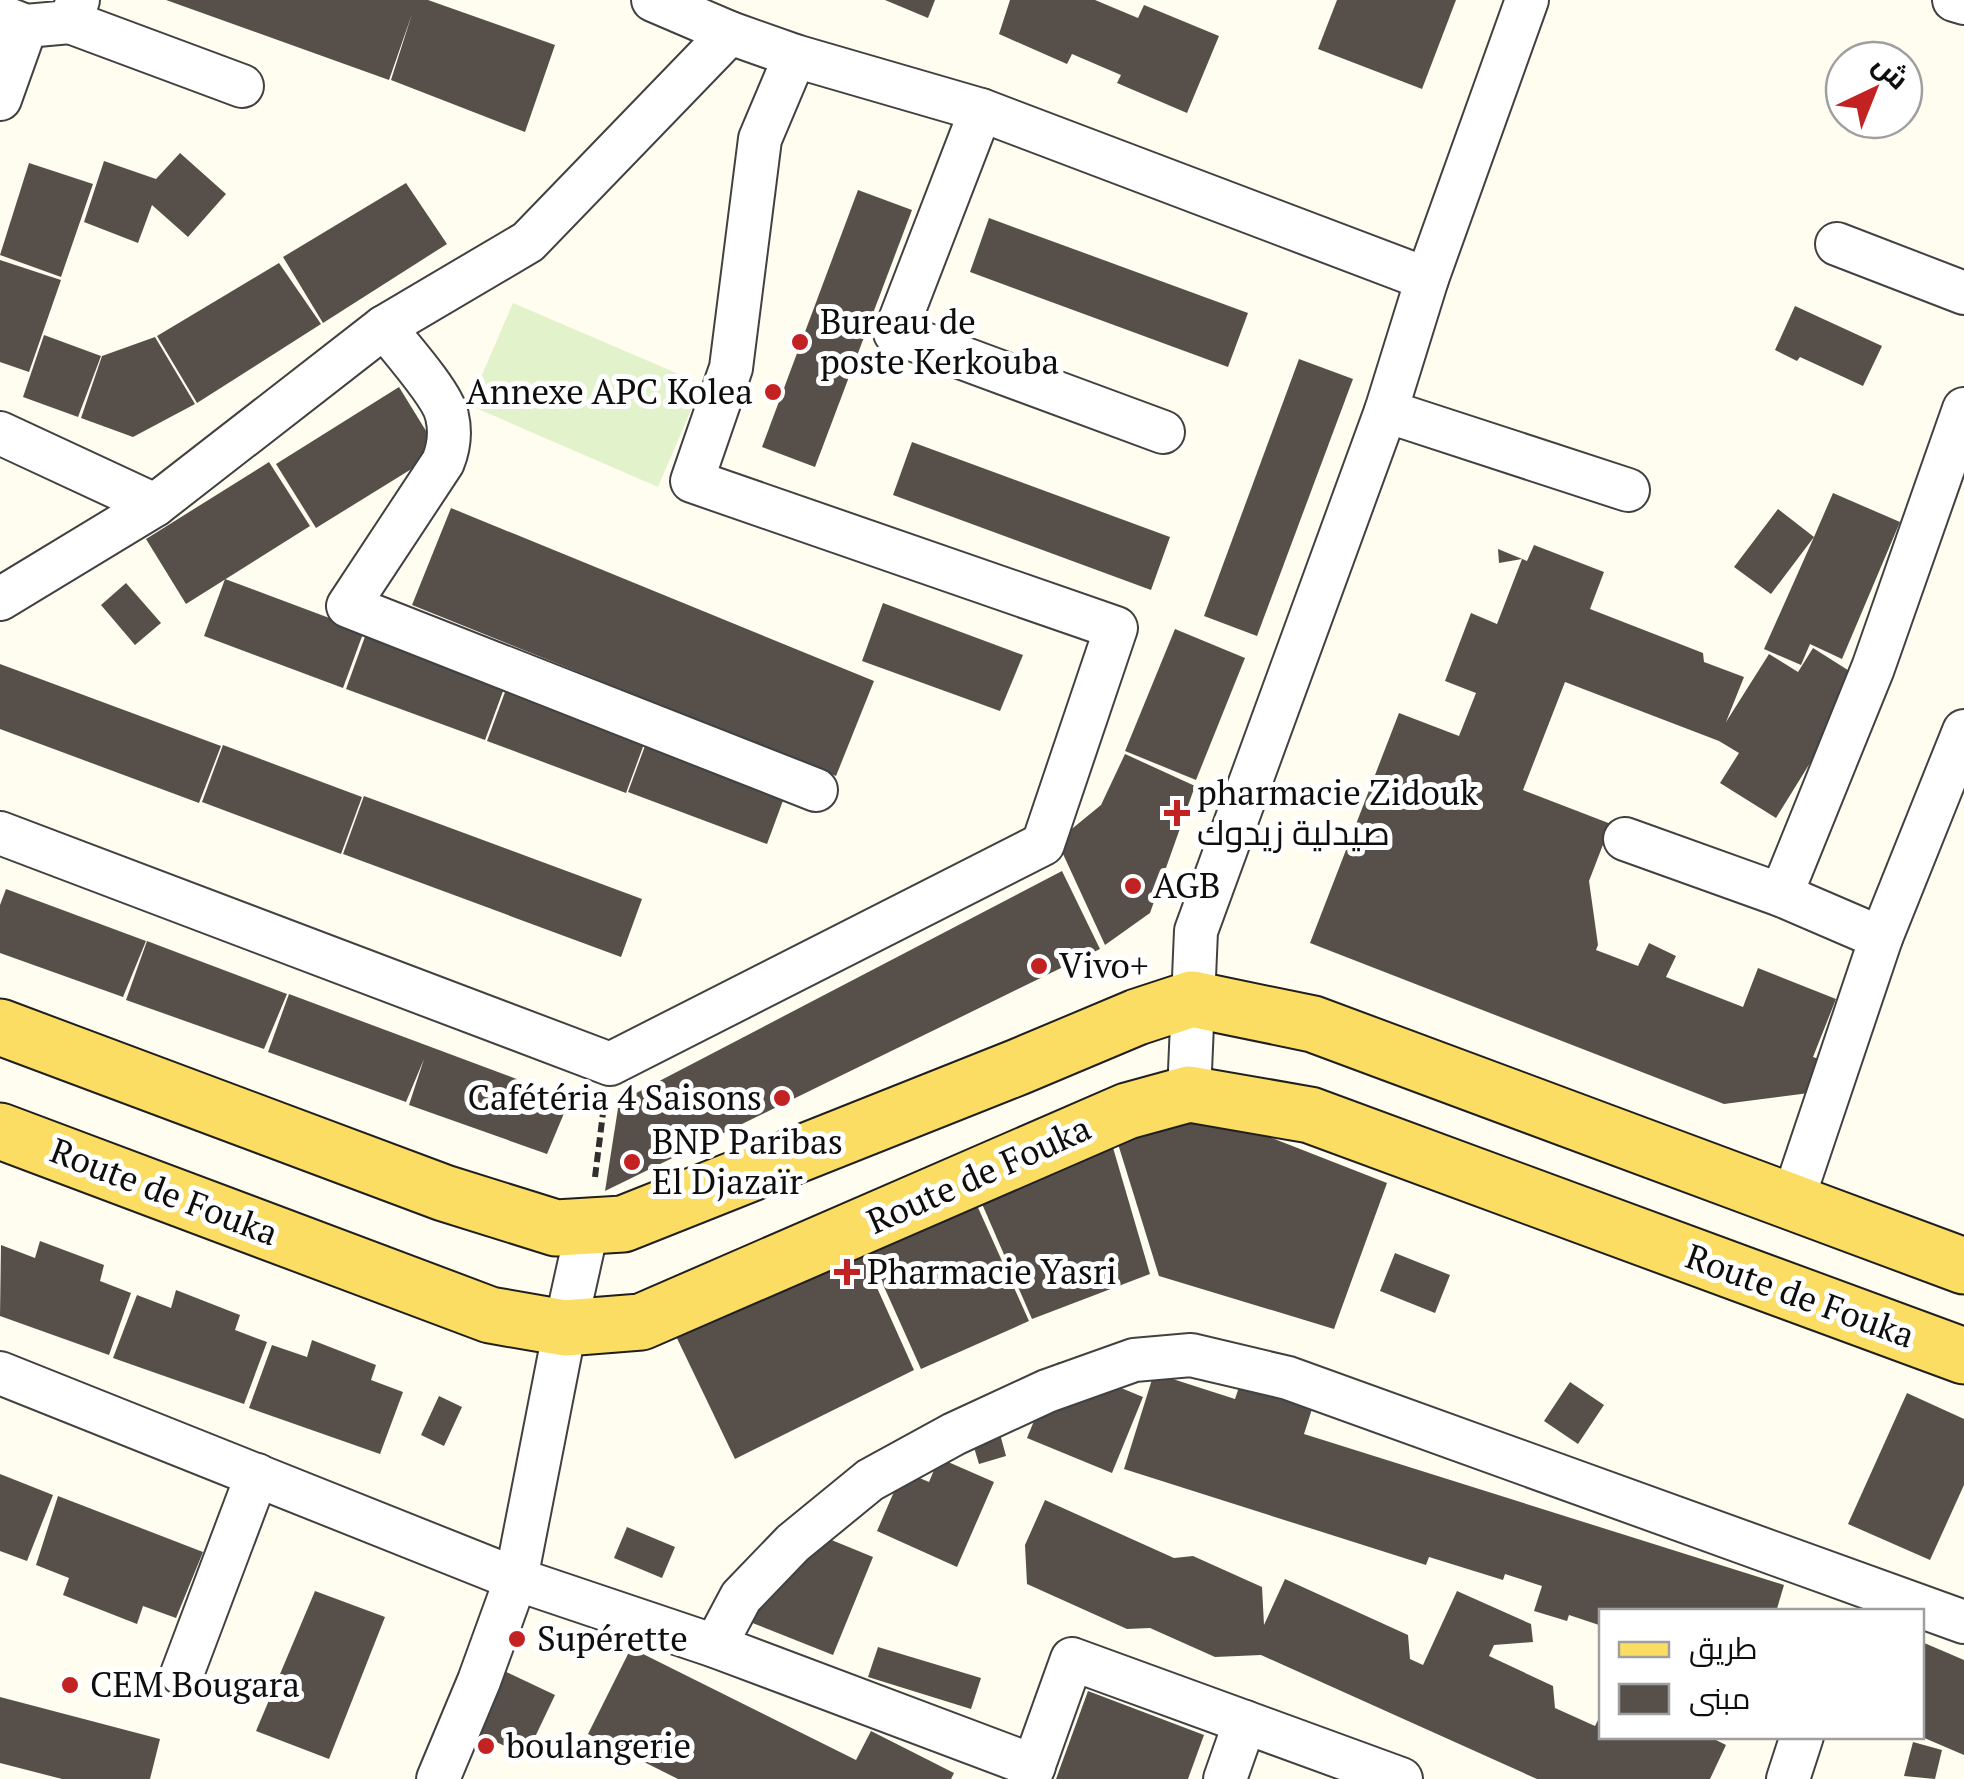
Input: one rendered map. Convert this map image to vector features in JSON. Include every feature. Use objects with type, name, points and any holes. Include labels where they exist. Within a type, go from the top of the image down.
[{"type":"main road","points":[[0,1028],[444,1194],[556,1228],[623,1224],[1138,1017],[1192,999],[1313,1024],[1964,1266]]},
{"type":"main road","name":"Route de Fouka","points":[[0,1131],[490,1315],[565,1328],[641,1322],[1127,1111],[1189,1094],[1310,1116],[1964,1356]]},
{"type":"street","points":[[1189,1094],[1196,931],[1386,411],[1427,279],[1528,0]]},
{"type":"street","points":[[1954,0],[1964,4]]},
{"type":"street","points":[[665,2],[730,34],[982,110],[1427,279]]},
{"type":"street","points":[[0,98],[13,21],[74,11],[242,86]]},
{"type":"street","points":[[0,599],[155,505],[384,327],[528,242],[730,34]]},
{"type":"street","points":[[0,833],[610,1064],[1043,844],[1116,628],[692,481],[731,368],[760,139],[795,56]]},
{"type":"street","points":[[982,110],[896,333],[1164,432]]},
{"type":"street","points":[[1837,244],[1964,293]]},
{"type":"street","points":[[384,327],[447,412],[450,446],[348,606],[816,790]]},
{"type":"street","points":[[1781,895],[1873,668],[1964,409]]},
{"type":"street","points":[[1386,411],[1628,490]]},
{"type":"street","points":[[0,433],[155,505]]},
{"type":"street","points":[[1792,1202],[1882,938],[1948,814],[1964,731]]},
{"type":"street","points":[[1625,839],[1781,895],[1882,938]]},
{"type":"street","points":[[438,1779],[516,1578],[588,1225]]},
{"type":"street","points":[[715,1646],[741,1596],[794,1543],[870,1480],[954,1434],[1048,1391],[1134,1360],[1191,1355],[1288,1378],[1849,1596],[1906,1609]]},
{"type":"street","points":[[0,1373],[516,1578],[715,1646],[1032,1773],[1072,1660],[1401,1779]]},
{"type":"street","points":[[182,1674],[258,1475]]},
{"type":"street","points":[[1924,1613],[1964,1622]]},
{"type":"street","points":[[1225,1779],[1245,1722]]},
{"type":"street","points":[[1788,1779],[1801,1739]]},
{"type":"path","points":[[588,1225],[610,1064]]},
{"type":"green space","points":[[513,303],[702,384],[658,487],[469,405]]},
{"type":"building","points":[[166,0],[428,0],[555,45],[525,132],[391,80],[412,14],[389,80]]},
{"type":"building","points":[[885,0],[935,0],[928,18]]},
{"type":"building","points":[[1010,0],[1095,0],[1138,18],[1144,5],[1219,36],[1187,113],[1117,83],[1121,75],[1072,54],[1067,64],[999,34]]},
{"type":"building","points":[[1337,0],[1456,0],[1422,89],[1318,49]]},
{"type":"building","points":[[180,153],[226,194],[188,237],[152,205],[138,243],[84,222],[104,161],[156,179]]},
{"type":"building","points":[[29,163],[93,184],[61,277],[0,255]]},
{"type":"building","points":[[406,183],[447,244],[323,323],[283,257]]},
{"type":"building","points":[[858,190],[912,210],[815,467],[762,447]]},
{"type":"building","points":[[989,218],[1248,313],[1228,367],[970,272]]},
{"type":"building","points":[[0,260],[61,280],[29,372],[0,362]]},
{"type":"building","points":[[279,263],[321,324],[197,403],[157,336]]},
{"type":"building","points":[[1795,306],[1882,346],[1863,386],[1775,350]]},
{"type":"building","points":[[44,335],[101,356],[78,417],[23,397]]},
{"type":"building","points":[[155,337],[195,404],[133,437],[81,418],[102,356]]},
{"type":"building","points":[[1299,359],[1353,379],[1257,636],[1204,616]]},
{"type":"building","points":[[399,387],[439,452],[316,528],[276,464]]},
{"type":"building","points":[[912,442],[1170,537],[1151,590],[893,495]]},
{"type":"building","points":[[269,462],[310,526],[186,604],[146,539]]},
{"type":"building","points":[[1833,493],[1900,522],[1842,659],[1810,644],[1801,665],[1764,649]]},
{"type":"building","points":[[451,508],[874,681],[836,776],[412,605]]},
{"type":"building","points":[[1778,509],[1814,537],[1771,594],[1734,567]]},
{"type":"building","points":[[1534,545],[1604,572],[1590,609],[1703,653],[1704,662],[1744,677],[1726,722],[1769,654],[1798,672],[1813,648],[1862,679],[1776,818],[1720,783],[1739,753],[1719,741],[1565,682],[1523,790],[1611,824],[1589,881],[1596,950],[1638,966],[1649,943],[1676,956],[1666,977],[1743,1007],[1758,968],[1836,999],[1813,1057],[1822,1060],[1809,1093],[1724,1104],[1310,943],[1399,713],[1459,736],[1476,693],[1445,681],[1471,613],[1497,624],[1522,559],[1499,563],[1498,549],[1527,561]]},
{"type":"building","points":[[225,579],[364,631],[343,688],[204,636]]},
{"type":"building","points":[[126,583],[161,623],[135,645],[101,605]]},
{"type":"building","points":[[883,603],[1023,655],[1000,711],[862,661]]},
{"type":"building","points":[[1175,629],[1245,658],[1196,780],[1125,751]]},
{"type":"building","points":[[367,631],[506,683],[485,740],[346,689]]},
{"type":"building","points":[[0,664],[221,746],[199,803],[0,729]]},
{"type":"building","points":[[508,684],[647,736],[626,793],[487,741]]},
{"type":"building","points":[[649,735],[788,787],[767,844],[628,792]]},
{"type":"building","points":[[223,745],[362,797],[341,854],[202,802]]},
{"type":"building","points":[[1125,754],[1195,786],[1150,913],[1105,945],[1057,841],[1101,805]]},
{"type":"building","points":[[364,796],[642,899],[621,957],[343,854]]},
{"type":"building","points":[[1062,871],[1100,949],[605,1191],[619,1102]]},
{"type":"building","points":[[6,889],[146,941],[123,997],[0,953],[0,905]]},
{"type":"building","points":[[147,941],[287,994],[264,1049],[126,1000]]},
{"type":"building","points":[[289,994],[570,1099],[547,1154],[409,1105],[424,1059],[406,1102],[268,1052]]},
{"type":"building","points":[[1183,1121],[1249,1129],[1387,1183],[1334,1329],[1159,1276],[1114,1131]]},
{"type":"building","points":[[1109,1134],[1150,1274],[1032,1319],[976,1190]]},
{"type":"building","points":[[971,1192],[1029,1321],[921,1369],[863,1240]]},
{"type":"building","points":[[40,1241],[104,1265],[100,1281],[131,1293],[109,1355],[0,1316],[1,1245],[35,1258]]},
{"type":"building","points":[[856,1241],[914,1370],[735,1459],[673,1330]]},
{"type":"building","points":[[1395,1253],[1450,1275],[1435,1313],[1380,1291]]},
{"type":"building","points":[[176,1290],[240,1315],[235,1330],[267,1342],[244,1404],[113,1358],[137,1295],[171,1308]]},
{"type":"building","points":[[312,1340],[376,1365],[371,1380],[403,1392],[380,1454],[249,1408],[272,1345],[307,1357]]},
{"type":"building","points":[[1058,1362],[1143,1397],[1112,1473],[1027,1438]]},
{"type":"building","points":[[1154,1373],[1235,1399],[1239,1387],[1312,1409],[1304,1434],[1784,1585],[1777,1609],[1599,1609],[1599,1625],[1569,1615],[1567,1621],[1534,1611],[1542,1586],[1505,1574],[1503,1580],[1429,1557],[1426,1565],[1124,1469]]},
{"type":"building","points":[[1570,1382],[1604,1405],[1578,1444],[1544,1421]]},
{"type":"building","points":[[1907,1393],[1964,1419],[1964,1485],[1930,1560],[1848,1524]]},
{"type":"building","points":[[439,1396],[462,1407],[444,1446],[421,1435]]},
{"type":"building","points":[[997,1423],[1006,1456],[979,1464],[969,1431]]},
{"type":"building","points":[[939,1458],[994,1482],[957,1567],[877,1531],[903,1471],[929,1482]]},
{"type":"building","points":[[0,1474],[53,1495],[27,1561],[0,1551]]},
{"type":"building","points":[[58,1496],[203,1552],[176,1618],[143,1606],[137,1624],[63,1595],[69,1578],[36,1565]]},
{"type":"building","points":[[1045,1500],[1174,1558],[1193,1556],[1262,1587],[1264,1625],[1285,1579],[1408,1635],[1410,1659],[1423,1665],[1457,1591],[1531,1624],[1533,1642],[1494,1645],[1489,1656],[1553,1686],[1555,1708],[1595,1726],[1599,1718],[1599,1739],[1714,1739],[1726,1745],[1710,1779],[1537,1779],[1261,1655],[1215,1657],[1150,1628],[1127,1629],[1027,1584],[1025,1545]]},
{"type":"building","points":[[627,1527],[675,1547],[662,1578],[614,1558]]},
{"type":"building","points":[[812,1532],[873,1557],[833,1655],[745,1620]]},
{"type":"building","points":[[315,1591],[385,1617],[329,1759],[256,1731]]},
{"type":"building","points":[[1924,1643],[1964,1660],[1964,1755],[1924,1738]]},
{"type":"building","points":[[878,1647],[981,1678],[971,1709],[868,1677]]},
{"type":"building","points":[[631,1648],[856,1760],[871,1731],[954,1773],[951,1779],[678,1779],[588,1734]]},
{"type":"building","points":[[481,1660],[555,1695],[526,1756],[452,1721]]},
{"type":"building","points":[[1088,1691],[1204,1735],[1188,1779],[1056,1779]]},
{"type":"building","points":[[0,1697],[160,1739],[150,1779],[62,1779],[0,1763]]},
{"type":"building","points":[[1913,1742],[1942,1750],[1935,1779],[1904,1776]]},
{"type":"place","name":"Bureau de poste Kerkouba","points":[[800,342]]},
{"type":"place","name":"Annexe APC Kolea","points":[[773,392]]},
{"type":"place","name":"pharmacie Zidouk صيدلية زيدوك","points":[[1177,813]]},
{"type":"place","name":"AGB","points":[[1133,886]]},
{"type":"place","name":"Vivo+","points":[[1039,966]]},
{"type":"place","name":"Cafétéria 4 Saisons","points":[[782,1098]]},
{"type":"place","name":"BNP Paribas El Djazaïr","points":[[632,1162]]},
{"type":"place","name":"Pharmacie Yasri","points":[[847,1272]]},
{"type":"place","name":"Supérette","points":[[517,1639]]},
{"type":"place","name":"CEM Bougara","points":[[70,1685]]},
{"type":"place","name":"boulangerie","points":[[486,1746]]}]
